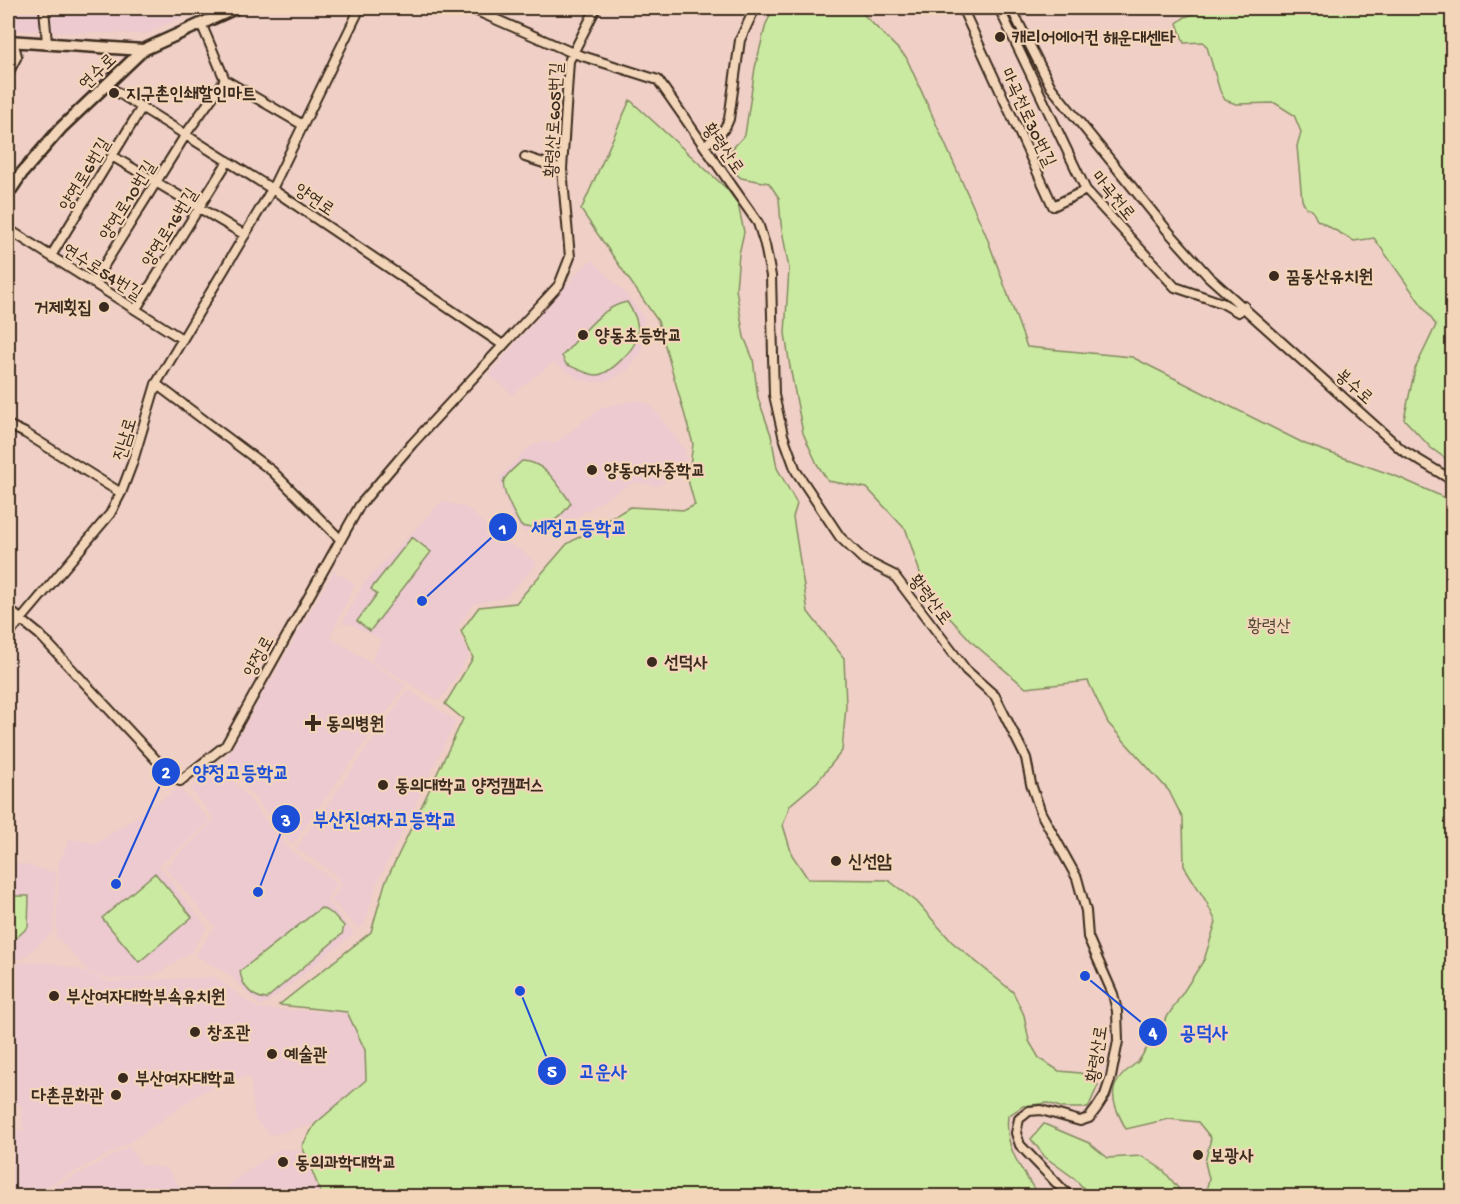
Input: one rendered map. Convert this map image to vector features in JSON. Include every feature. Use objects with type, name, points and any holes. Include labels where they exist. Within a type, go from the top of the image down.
[{"type":"main road","name":"연수로","points":[[8,194],[22,173],[61,129],[143,50],[236,8]]},
{"type":"main road","points":[[10,41],[143,50]]},
{"type":"street","points":[[44,8],[47,43]]},
{"type":"street","name":"진남로","points":[[8,635],[110,514],[121,493],[156,384],[272,189],[360,8]]},
{"type":"street","name":"황령산로","points":[[471,8],[573,53],[658,80],[758,223],[771,276],[774,395],[783,435],[796,471],[840,537],[864,560],[894,575],[966,670],[994,696],[1026,758],[1031,784],[1041,813],[1077,878],[1086,911],[1088,936],[1108,979],[1117,1011],[1118,1041],[1111,1077],[1105,1095],[1089,1118],[1080,1121],[1041,1110],[1029,1111],[1019,1119],[1016,1133],[1020,1145],[1069,1197]]},
{"type":"street","name":"황령산로605번길","points":[[502,345],[559,285],[570,257],[562,169],[568,61],[596,8]]},
{"type":"street","points":[[704,145],[726,128],[740,40],[755,8]]},
{"type":"street","name":"마곡천로30번길","points":[[968,8],[964,12],[1053,206],[1086,190]]},
{"type":"street","name":"마곡천로","points":[[999,8],[1086,190],[1174,287],[1222,303],[1238,312],[1244,306]]},
{"type":"street","name":"봉수로","points":[[1011,8],[1051,87],[1167,230],[1208,276],[1402,450],[1452,480]]},
{"type":"street","points":[[201,24],[225,80],[303,125]]},
{"type":"street","points":[[8,74],[17,56],[10,41]]},
{"type":"street","name":"양연로10번길","points":[[93,283],[156,181],[225,80]]},
{"type":"street","name":"양연로","points":[[106,85],[272,189],[502,345]]},
{"type":"street","name":"양연로6번길","points":[[51,256],[142,107]]},
{"type":"street","points":[[112,156],[245,235]]},
{"type":"street","points":[[525,157],[562,169]]},
{"type":"street","name":"양연로16번길","points":[[136,309],[228,161]]},
{"type":"street","name":"연수로54번길","points":[[8,229],[182,339]]},
{"type":"street","name":"양정로","points":[[8,609],[40,635],[173,778],[180,781],[226,745],[360,505],[502,345]]},
{"type":"street","points":[[156,384],[272,471],[340,539]]},
{"type":"street","points":[[8,425],[25,433],[121,493]]},
{"type":"shaded area","points":[[8,8],[200,8],[146,34],[8,30]]},
{"type":"shaded area","name":"양동초등학교","points":[[592,260],[626,294],[644,318],[642,351],[627,370],[612,379],[601,382],[584,381],[553,363],[512,394],[489,374],[580,270]]},
{"type":"shaded area","name":"양동여자중학교","points":[[637,400],[651,405],[684,449],[686,464],[659,486],[633,482],[555,530],[535,534],[522,531],[513,518],[501,487],[500,477],[529,447],[544,441],[554,444],[603,407]]},
{"type":"shaded area","points":[[442,501],[466,508],[505,542],[525,553],[537,564],[506,597],[473,604],[457,630],[469,655],[440,701],[371,661],[382,640],[351,624],[342,624],[364,583]]},
{"type":"shaded area","name":"동의병원","points":[[334,571],[355,584],[330,637],[406,685],[292,845],[225,760]]},
{"type":"shaded area","name":"동의대학교 양정캠퍼스","points":[[408,690],[456,721],[377,883],[364,926],[358,929],[331,900],[342,884],[331,871],[296,849]]},
{"type":"shaded area","points":[[220,764],[292,852],[329,876],[337,885],[326,899],[354,933],[267,1003],[260,1006],[229,974],[195,955],[215,927],[165,867],[215,820],[191,789]]},
{"type":"shaded area","points":[[179,788],[211,821],[159,866],[207,927],[191,952],[160,972],[144,978],[129,979],[108,978],[90,973],[61,941],[56,939],[59,862],[70,839],[96,844]]},
{"type":"shaded area","points":[[8,863],[56,873],[53,932],[22,959],[8,958]]},
{"type":"shaded area","name":"부산여자대학교","points":[[8,962],[51,963],[80,970],[110,982],[214,977],[259,1009],[348,1012],[365,1050],[366,1080],[315,1124],[271,1135],[255,1119],[250,1076],[228,1080],[201,1093],[127,1144],[43,1188],[8,1192],[8,1129],[24,1132],[21,1105],[8,1104]]},
{"type":"shaded area","points":[[129,1147],[142,1165],[166,1168],[178,1184],[183,1196],[37,1196]]},
{"type":"shaded area","name":"동의과학대학교","points":[[281,1149],[300,1151],[322,1196],[217,1196],[243,1174]]},
{"type":"green space","name":"황령산","points":[[774,8],[857,8],[906,57],[986,235],[1027,347],[1132,357],[1305,444],[1398,477],[1452,501],[1452,1196],[1091,1196],[1074,1178],[1045,1157],[1031,1139],[1044,1124],[1089,1143],[1108,1158],[1142,1156],[1163,1170],[1183,1194],[1206,1191],[1209,1179],[1205,1162],[1211,1138],[1198,1122],[1169,1119],[1126,1129],[1116,1108],[1114,1092],[1120,1077],[1138,1062],[1204,960],[1216,922],[1184,866],[1183,819],[1169,791],[1108,723],[1088,681],[1026,688],[974,644],[946,614],[923,582],[906,530],[867,488],[828,481],[817,464],[803,433],[785,333],[789,269],[779,198],[769,183],[741,178],[722,160],[745,135],[755,68],[766,24]]},
{"type":"green space","points":[[1196,8],[1452,8],[1452,463],[1431,448],[1404,419],[1415,369],[1436,325],[1374,238],[1354,241],[1317,220],[1312,210],[1306,208],[1302,200],[1297,146],[1301,132],[1294,115],[1275,103],[1236,104],[1225,100],[1220,91],[1207,47],[1203,42],[1184,43],[1177,23],[1196,13]]},
{"type":"green space","points":[[630,100],[727,189],[738,204],[744,232],[739,254],[736,289],[744,337],[753,359],[758,398],[771,435],[777,468],[797,504],[793,517],[808,612],[844,658],[846,706],[842,751],[817,782],[790,805],[783,825],[792,855],[808,879],[888,880],[917,902],[952,942],[1013,992],[1024,1015],[1029,1041],[1039,1058],[1059,1071],[1080,1073],[1095,1080],[1098,1085],[1088,1108],[1063,1108],[1048,1103],[1023,1106],[1008,1116],[1007,1128],[1012,1149],[1039,1196],[322,1196],[302,1146],[315,1124],[366,1080],[365,1050],[347,1012],[279,1005],[371,932],[385,883],[463,719],[445,704],[473,658],[461,631],[479,607],[516,603],[567,544],[630,507],[685,510],[695,505],[688,480],[693,444],[658,321],[581,210]]},
{"type":"green space","points":[[627,302],[636,318],[638,332],[632,348],[621,360],[602,374],[597,375],[566,364],[562,356],[592,324],[608,310]]},
{"type":"green space","points":[[522,461],[538,465],[550,475],[571,503],[556,520],[544,526],[521,526],[506,497],[504,480]]},
{"type":"green space","points":[[412,537],[431,552],[370,631],[357,621],[377,594],[371,589]]},
{"type":"green space","points":[[155,873],[192,917],[139,962],[102,918]]},
{"type":"green space","points":[[8,896],[29,896],[28,927],[8,946]]},
{"type":"green space","points":[[321,908],[333,914],[344,926],[342,934],[266,999],[252,993],[245,986],[240,971]]},
{"type":"place","name":"캐리어에어컨 해운대센타","points":[[1000,37]]},
{"type":"place","name":"지구촌인쇄할인마트","points":[[114,93]]},
{"type":"place","name":"꿈동산유치원","points":[[1274,276]]},
{"type":"place","name":"거제횟집","points":[[104,307]]},
{"type":"place","name":"양동초등학교","points":[[583,335]]},
{"type":"place","name":"양동여자중학교","points":[[592,470]]},
{"type":"place","name":"세정고등학교","points":[[422,601]]},
{"type":"place","name":"선덕사","points":[[652,662]]},
{"type":"place","name":"동의병원","points":[[313,723]]},
{"type":"place","name":"동의대학교 양정캠퍼스","points":[[383,785]]},
{"type":"place","name":"신선암","points":[[836,861]]},
{"type":"place","name":"양정고등학교","points":[[116,884]]},
{"type":"place","name":"부산진여자고등학교","points":[[258,892]]},
{"type":"place","name":"공덕사","points":[[1085,976]]},
{"type":"place","name":"고운사","points":[[520,991]]},
{"type":"place","name":"부산여자대학부속유치원","points":[[54,996]]},
{"type":"place","name":"창조관","points":[[195,1032]]},
{"type":"place","name":"예술관","points":[[272,1054]]},
{"type":"place","name":"부산여자대학교","points":[[123,1078]]},
{"type":"place","name":"다촌문화관","points":[[116,1095]]},
{"type":"place","name":"보광사","points":[[1198,1155]]},
{"type":"place","name":"동의과학대학교","points":[[283,1162]]}]
